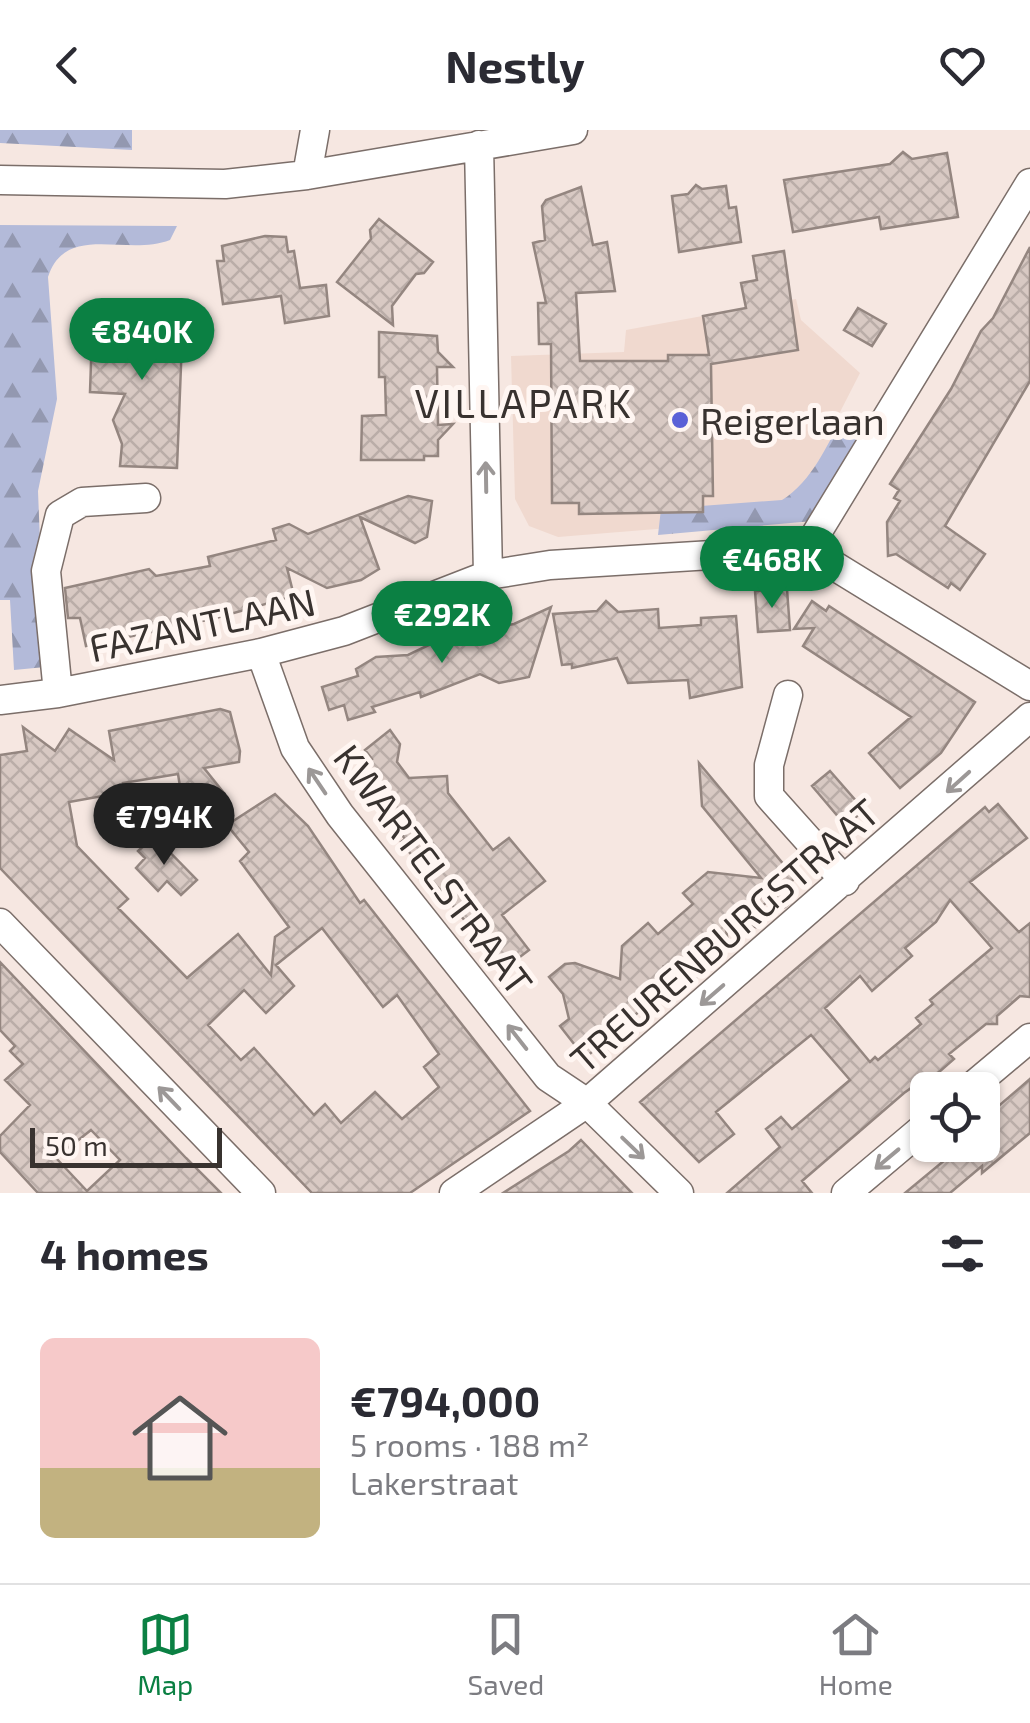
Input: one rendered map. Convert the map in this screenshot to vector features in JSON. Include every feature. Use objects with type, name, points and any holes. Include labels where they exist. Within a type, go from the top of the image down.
[{"type":"street","points":[[306,175],[315,130]]},
{"type":"street","points":[[0,180],[225,184],[306,175],[573,130]]},
{"type":"street","points":[[479,146],[488,575]]},
{"type":"street","points":[[1030,184],[807,549],[1030,686]]},
{"type":"street","points":[[58,693],[46,571],[60,515],[82,502],[146,498]]},
{"type":"street","name":"FAZANTLAAN","points":[[0,700],[58,693],[261,653],[344,630],[488,575],[550,565],[807,549]]},
{"type":"street","name":"KWARTELSTRAAT","points":[[261,653],[295,748],[340,815],[548,1077],[587,1103],[679,1193]]},
{"type":"street","points":[[788,696],[769,766],[769,796],[845,882]]},
{"type":"street","name":"TREURENBURGSTRAAT","points":[[454,1193],[587,1103],[1030,717]]},
{"type":"street","points":[[0,923],[261,1193]]},
{"type":"street","points":[[989,1072],[1030,1038]]},
{"type":"street","points":[[846,1193],[910,1139]]},
{"type":"shaded area","name":"Reigerlaan","points":[[796,299],[801,320],[860,373],[839,414],[857,426],[803,517],[558,537],[529,526],[515,499],[511,356],[624,352],[626,330]]},
{"type":"green space","points":[[0,130],[132,130],[132,150],[0,143]]},
{"type":"green space","points":[[0,225],[177,226],[170,240],[153,244],[99,244],[68,250],[48,277],[57,399],[38,491],[45,667],[14,670],[10,600],[0,600]]},
{"type":"green space","points":[[844,414],[872,426],[813,521],[658,535],[661,509],[782,500],[811,473]]},
{"type":"building","points":[[903,152],[912,159],[947,153],[958,217],[881,229],[879,217],[793,232],[784,180],[890,164]]},
{"type":"building","points":[[696,185],[702,189],[726,186],[729,208],[736,207],[741,242],[679,252],[672,196],[688,194]]},
{"type":"building","points":[[581,187],[593,245],[607,242],[615,291],[576,293],[580,361],[668,361],[668,355],[709,355],[703,316],[746,308],[741,283],[757,280],[753,256],[784,251],[798,350],[711,364],[713,496],[703,496],[703,512],[579,514],[579,503],[552,503],[551,344],[539,344],[538,303],[546,303],[533,243],[545,240],[542,206],[546,200]]},
{"type":"building","points":[[379,219],[433,262],[424,273],[416,274],[392,306],[393,325],[337,282],[371,239],[370,230]]},
{"type":"building","points":[[265,236],[286,237],[288,252],[294,251],[300,288],[326,285],[329,316],[285,323],[281,296],[223,304],[217,261],[224,261],[222,246]]},
{"type":"building","points":[[1030,247],[1030,381],[945,526],[985,554],[960,590],[951,583],[948,588],[896,554],[888,556],[887,522],[900,501],[894,498],[899,490],[890,484],[951,389],[981,331],[993,318]]},
{"type":"building","points":[[858,308],[886,324],[872,346],[844,330]]},
{"type":"building","points":[[105,311],[183,315],[177,468],[120,466],[122,444],[113,420],[125,394],[90,392],[92,334],[104,335]]},
{"type":"building","points":[[379,332],[437,336],[438,352],[453,367],[437,367],[438,425],[453,424],[438,440],[438,456],[424,456],[424,460],[361,460],[362,416],[386,415],[385,377],[379,377]]},
{"type":"building","points":[[408,496],[432,501],[427,537],[415,543],[360,517],[379,569],[361,580],[327,588],[287,568],[294,596],[216,618],[86,646],[80,618],[68,618],[65,588],[149,569],[156,576],[210,566],[208,557],[276,540],[273,529],[289,524],[308,534]]},
{"type":"building","points":[[787,589],[790,630],[758,632],[755,591]]},
{"type":"building","points":[[606,601],[618,612],[658,609],[659,628],[701,625],[701,618],[736,616],[742,687],[690,698],[688,680],[628,683],[617,658],[572,668],[572,664],[562,665],[553,614],[597,611]]},
{"type":"building","points":[[812,601],[826,611],[829,606],[975,702],[941,753],[900,788],[869,753],[911,717],[803,646],[814,628],[794,629]]},
{"type":"building","points":[[551,607],[529,677],[499,683],[480,674],[421,697],[420,692],[372,707],[375,712],[348,720],[344,705],[329,710],[322,687],[358,676],[356,669],[376,657],[408,655],[454,633],[514,624]]},
{"type":"building","points":[[220,709],[230,712],[239,762],[204,768],[224,793],[182,799],[178,774],[123,783],[125,792],[69,802],[77,846],[128,899],[118,908],[187,978],[238,934],[271,975],[275,937],[289,927],[240,861],[249,852],[227,825],[275,794],[308,826],[360,903],[364,900],[530,1111],[410,1193],[312,1193],[0,868],[0,755],[27,751],[23,727],[55,751],[69,729],[114,760],[109,731]],"holes":[[[322,928],[383,1007],[397,995],[439,1054],[424,1067],[439,1087],[402,1119],[375,1092],[341,1123],[325,1104],[314,1115],[254,1048],[241,1060],[208,1025],[244,990],[266,1013],[294,986],[276,965]]]},
{"type":"building","points":[[390,730],[400,744],[397,762],[409,778],[447,776],[448,793],[493,850],[509,838],[545,881],[502,915],[529,950],[504,969],[401,842],[405,839],[389,817],[363,794],[354,773],[372,759],[365,750]]},
{"type":"building","points":[[699,763],[795,878],[787,886],[790,903],[785,907],[775,895],[753,914],[755,927],[724,917],[729,949],[717,945],[694,965],[696,978],[664,967],[671,1000],[658,995],[634,1016],[637,1028],[605,1018],[612,1050],[599,1046],[585,1058],[560,1026],[569,1019],[563,994],[549,977],[565,964],[575,963],[620,979],[622,946],[648,923],[658,934],[693,904],[683,893],[708,872],[761,878],[702,806]]},
{"type":"building","points":[[830,771],[864,810],[846,826],[812,786]]},
{"type":"building","points":[[998,804],[1027,838],[970,882],[1019,932],[1030,923],[1030,997],[1020,996],[997,1016],[997,1024],[986,1024],[949,1054],[954,1059],[939,1072],[910,1072],[910,1089],[802,1181],[812,1193],[727,1193],[780,1147],[766,1129],[781,1117],[792,1129],[850,1080],[811,1035],[716,1112],[734,1134],[699,1162],[640,1102],[985,807],[989,812]],"holes":[[[950,900],[992,948],[930,1000],[933,1004],[916,1018],[921,1024],[878,1060],[875,1057],[870,1062],[825,1008],[860,976],[872,991],[912,956],[905,948],[936,922]]]},
{"type":"building","points":[[154,836],[197,880],[181,895],[167,881],[158,891],[136,868],[145,858],[138,851]]},
{"type":"building","points":[[0,962],[221,1193],[38,1193],[0,1152],[0,1136],[30,1105],[5,1080],[23,1064],[10,1051],[15,1046],[0,1030]],"holes":[[[91,1130],[120,1160],[87,1191],[56,1158]]]},
{"type":"building","points":[[1030,1079],[1030,1133],[1000,1158],[1000,1105]]},
{"type":"building","points":[[581,1140],[632,1193],[503,1193],[569,1151]]},
{"type":"building","points":[[942,1162],[995,1162],[982,1173],[982,1166],[950,1193],[905,1193]]},
{"type":"place","name":"Reigerlaan","points":[[680,420]]},
{"type":"district","name":"VILLAPARK","points":[[524,402]]}]
